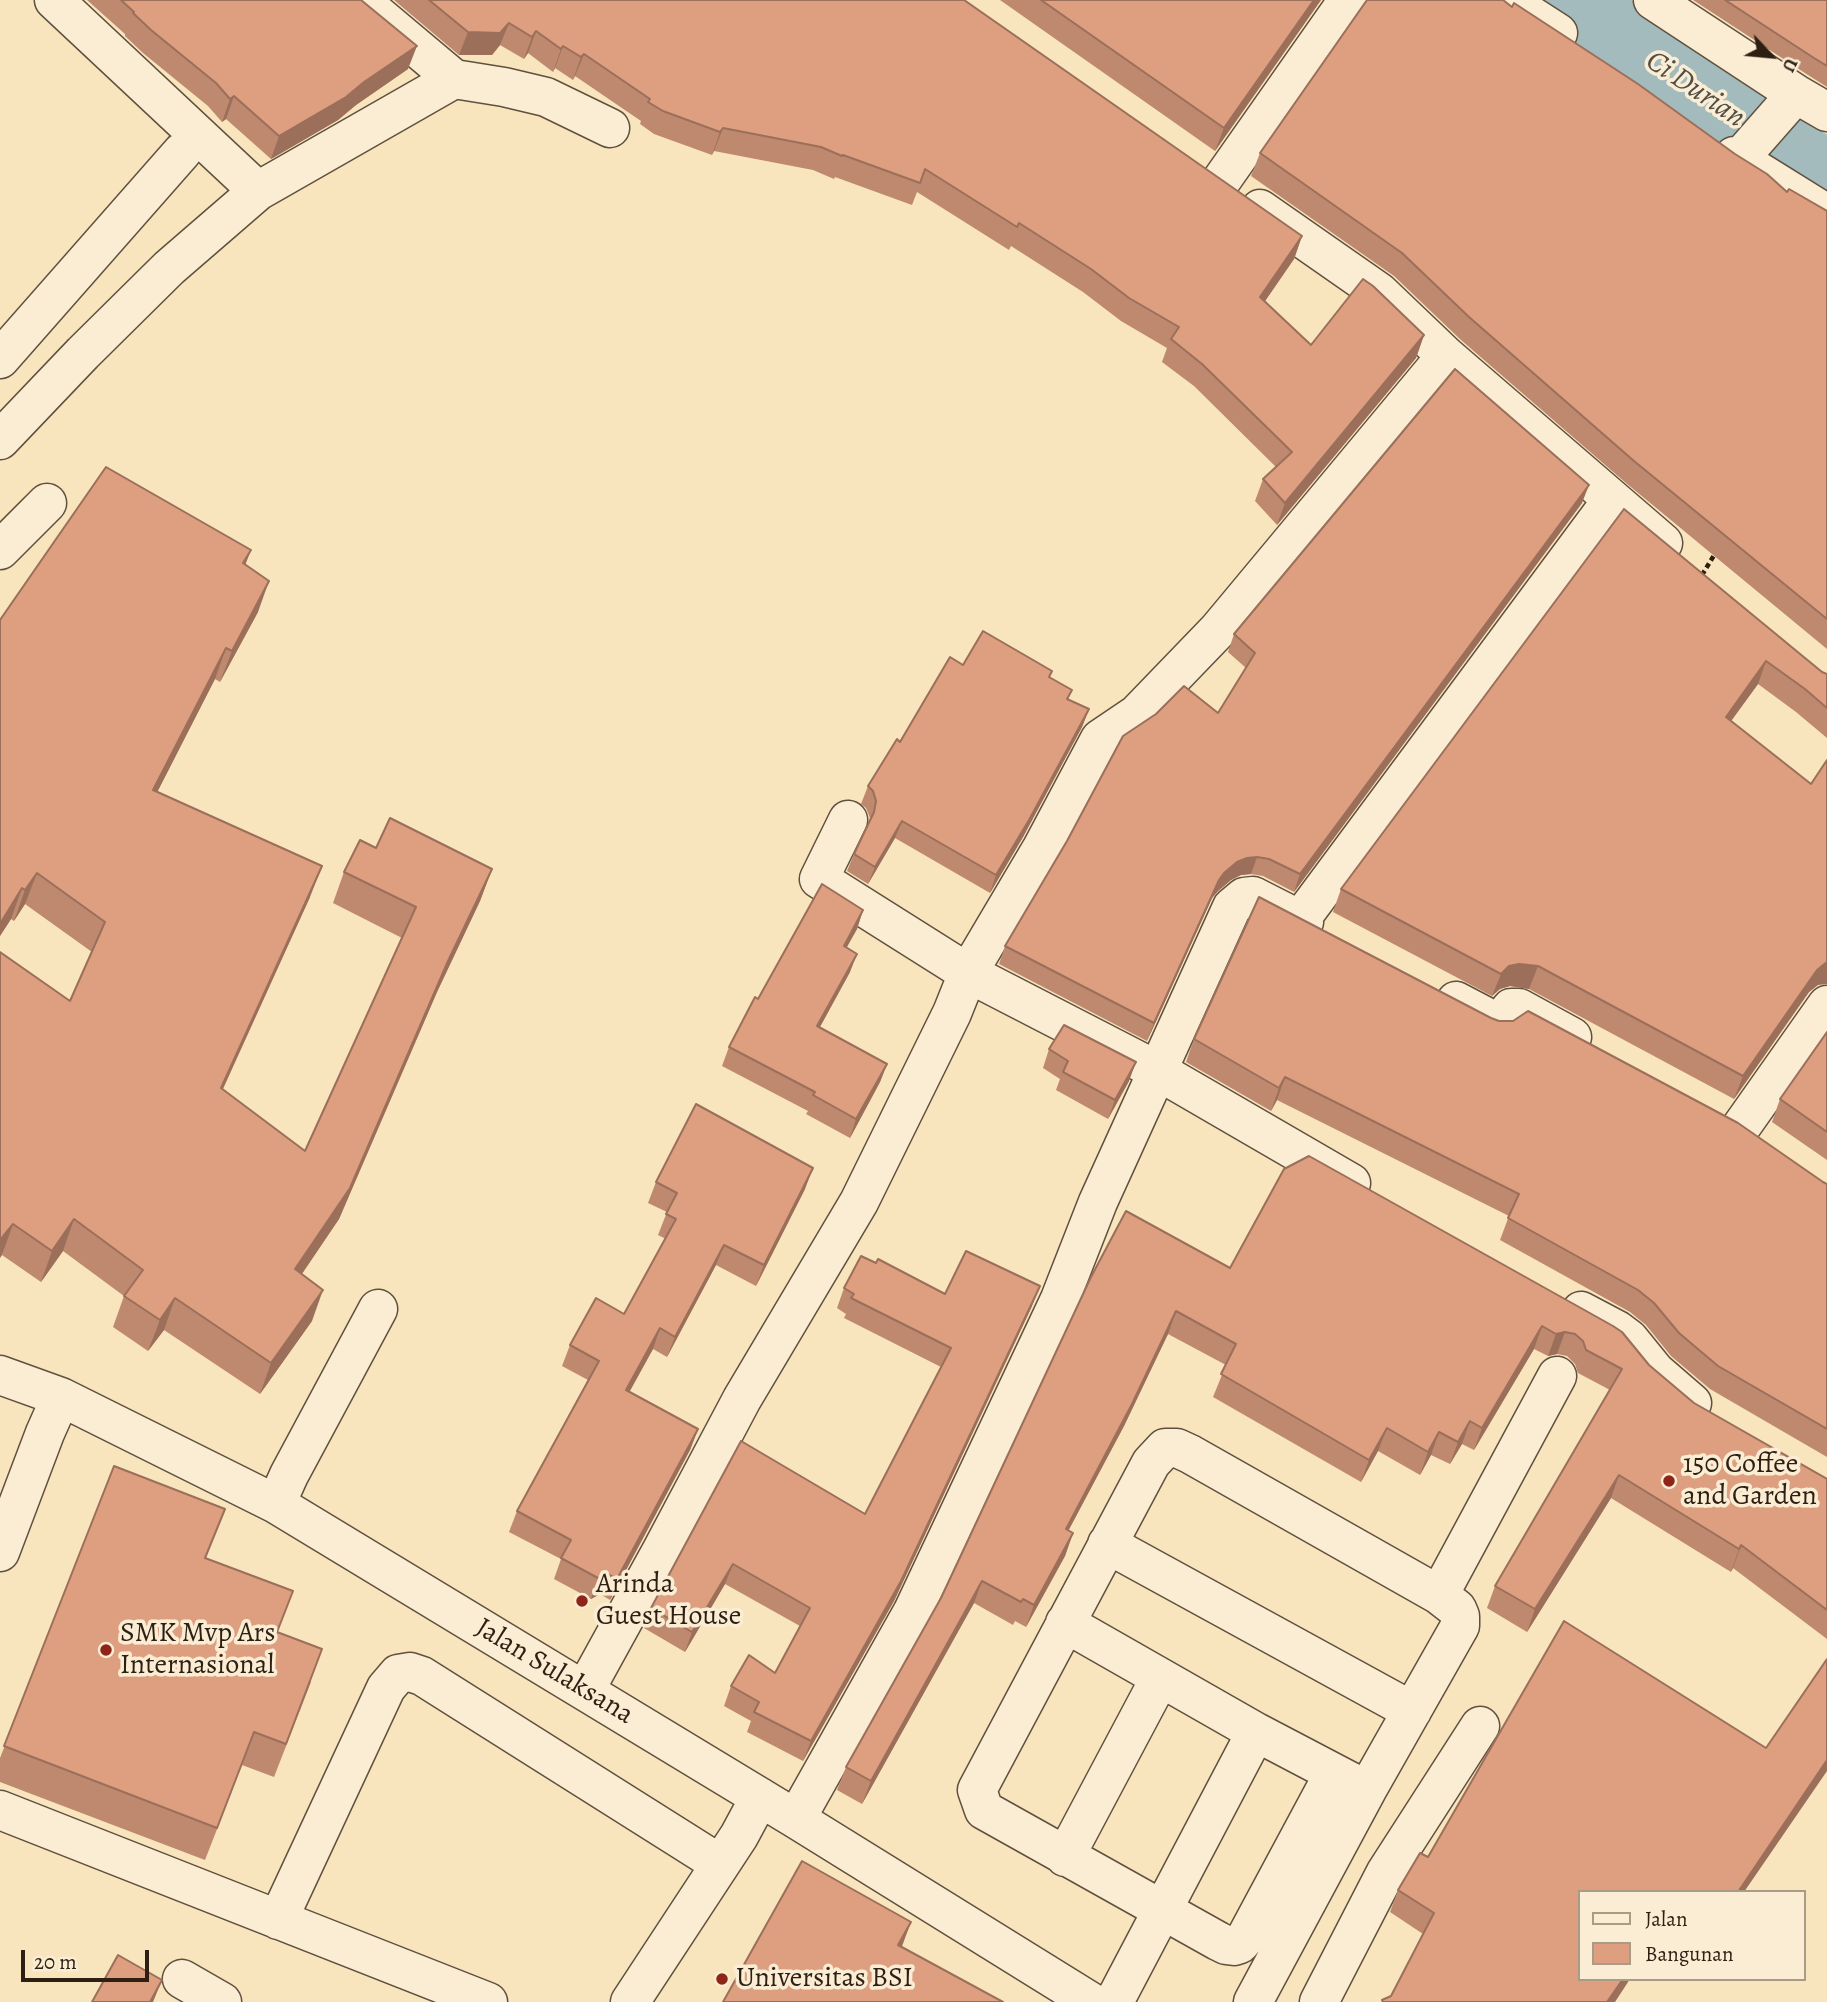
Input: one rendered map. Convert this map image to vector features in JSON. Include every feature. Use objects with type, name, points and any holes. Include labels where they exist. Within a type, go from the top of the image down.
[{"type":"street","points":[[54,0],[258,191]]},
{"type":"street","points":[[360,0],[454,79],[546,97],[610,128]]},
{"type":"street","points":[[1221,181],[1348,0]]},
{"type":"street","points":[[1507,0],[1585,50]]},
{"type":"street","points":[[1653,0],[1802,106],[1743,154]]},
{"type":"street","points":[[0,440],[169,268],[258,191],[454,79]]},
{"type":"street","points":[[1706,135],[1743,154],[1827,214]]},
{"type":"street","points":[[0,359],[181,152]]},
{"type":"street","points":[[1188,158],[1379,292],[1446,356],[1612,500],[1711,560]]},
{"type":"street","points":[[584,1690],[742,1399],[859,1202],[953,1013],[968,973],[1042,848],[1100,739],[1136,714],[1218,630],[1446,356]]},
{"type":"street","points":[[796,1819],[913,1611],[1060,1300],[1098,1202],[1232,907],[1244,897],[1253,895],[1317,928],[1612,500]]},
{"type":"street","points":[[0,550],[47,503]]},
{"type":"street","points":[[848,820],[819,879],[968,973],[1158,1072],[1378,1198]]},
{"type":"street","points":[[1431,988],[1498,1023],[1511,1007],[1519,1008],[1601,1052]]},
{"type":"street","points":[[1741,1127],[1827,1005]]},
{"type":"street","points":[[1707,1108],[1741,1127],[1773,1150]]},
{"type":"street","points":[[1550,1294],[1617,1330],[1629,1339],[1655,1371],[1697,1407],[1720,1421]]},
{"type":"street","points":[[276,1504],[378,1309]]},
{"type":"street","name":"Jalan Sulaksana","points":[[0,1375],[61,1397],[276,1504],[760,1797],[1091,2002]]},
{"type":"street","points":[[1438,1595],[1557,1376]]},
{"type":"street","points":[[0,1552],[61,1397]]},
{"type":"street","points":[[1166,1448],[1177,1448],[1438,1595],[1457,1609],[1460,1616],[1460,1626],[1412,1711],[1351,1782],[1246,1937],[1234,1946],[1226,1945],[1163,1911],[984,1810],[977,1790],[1107,1544],[1151,1463],[1166,1448]]},
{"type":"street","points":[[1107,1544],[1412,1711]]},
{"type":"street","points":[[1065,1623],[1256,1732],[1351,1782]]},
{"type":"street","points":[[278,1920],[386,1688],[398,1674],[410,1672],[422,1676],[720,1864]]},
{"type":"street","points":[[1065,1857],[1160,1678]]},
{"type":"street","points":[[1319,2002],[1386,1872],[1480,1726]]},
{"type":"street","points":[[1114,2002],[1256,1732]]},
{"type":"street","points":[[1253,2002],[1351,1782]]},
{"type":"street","points":[[630,2002],[720,1864],[760,1797]]},
{"type":"street","points":[[0,1810],[488,2002]]},
{"type":"street","points":[[182,1979],[222,2002]]},
{"type":"building","points":[[121,0],[361,0],[417,46],[346,97],[279,136],[234,96],[230,99],[216,83],[151,30]]},
{"type":"building","points":[[429,0],[964,0],[1302,236],[1260,297],[1311,345],[1363,279],[1424,335],[1285,503],[1263,479],[1292,452],[1202,364],[1171,339],[1179,327],[1129,298],[1091,269],[1019,223],[1017,227],[925,169],[920,183],[821,147],[723,128],[720,132],[663,111],[648,102],[650,99],[584,54],[581,57],[563,46],[561,49],[536,31],[532,37],[509,23],[500,33],[468,32]]},
{"type":"building","points":[[1041,0],[1314,0],[1224,128]]},
{"type":"building","points":[[1367,0],[1503,0],[1512,7],[1514,3],[1638,84],[1767,174],[1787,192],[1789,189],[1827,211],[1827,619],[1634,461],[1469,317],[1402,253],[1260,153]]},
{"type":"building","points":[[1725,0],[1827,0],[1827,66],[1814,58]]},
{"type":"building","points":[[1455,369],[1589,485],[1300,874],[1269,859],[1257,857],[1237,862],[1224,873],[1154,1023],[1005,946],[1067,841],[1123,736],[1156,714],[1184,686],[1218,713],[1255,653],[1234,634]]},
{"type":"building","points":[[106,467],[251,550],[243,563],[269,581],[232,651],[226,648],[153,790],[322,866],[221,1088],[305,1151],[416,907],[344,872],[360,840],[376,848],[390,818],[492,869],[448,961],[350,1188],[295,1269],[323,1290],[271,1363],[175,1298],[160,1320],[124,1296],[143,1270],[74,1219],[52,1251],[13,1224],[0,1240],[0,952],[70,1001],[105,922],[37,873],[25,890],[22,888],[0,924],[0,620]]},
{"type":"building","points":[[1624,509],[1827,674],[1827,708],[1766,661],[1726,717],[1811,784],[1827,760],[1827,962],[1817,970],[1743,1076],[1538,966],[1509,966],[1501,974],[1341,889]]},
{"type":"building","points":[[983,631],[1052,671],[1049,677],[1072,690],[1067,699],[1089,709],[996,875],[902,821],[875,867],[854,854],[874,812],[876,801],[868,786],[897,739],[900,742],[950,657],[963,665]]},
{"type":"building","points":[[822,884],[863,910],[844,946],[857,954],[817,1026],[887,1064],[856,1119],[813,1095],[815,1092],[729,1047],[755,997],[758,999]]},
{"type":"building","points":[[1259,897],[1491,1018],[1513,1021],[1528,1011],[1738,1123],[1827,1184],[1827,1429],[1718,1366],[1679,1333],[1654,1303],[1638,1290],[1508,1218],[1519,1194],[1285,1077],[1279,1088],[1194,1039]]},
{"type":"building","points":[[1064,1025],[1136,1062],[1115,1100],[1063,1072],[1068,1061],[1049,1049]]},
{"type":"building","points":[[1827,1032],[1827,1132],[1780,1099]]},
{"type":"building","points":[[696,1104],[813,1168],[764,1265],[724,1245],[675,1337],[660,1328],[626,1390],[698,1429],[617,1579],[608,1574],[598,1578],[561,1558],[571,1540],[517,1511],[599,1361],[570,1345],[596,1298],[624,1314],[676,1219],[666,1214],[677,1193],[656,1182]]},
{"type":"building","points":[[1309,1156],[1613,1326],[1622,1332],[1649,1365],[1694,1403],[1827,1479],[1827,1610],[1741,1545],[1739,1549],[1619,1475],[1535,1609],[1495,1586],[1622,1369],[1586,1350],[1583,1341],[1575,1334],[1556,1334],[1542,1326],[1482,1428],[1470,1421],[1458,1442],[1439,1432],[1428,1452],[1387,1428],[1369,1460],[1221,1374],[1236,1344],[1176,1311],[1132,1404],[1066,1529],[1073,1533],[1034,1605],[1023,1599],[1021,1602],[982,1581],[871,1781],[846,1767],[941,1598],[1091,1277],[1126,1211],[1230,1268],[1284,1169]]},
{"type":"building","points":[[966,1251],[1040,1286],[901,1581],[811,1741],[754,1712],[759,1702],[731,1686],[749,1655],[775,1673],[810,1608],[733,1564],[692,1632],[651,1608],[741,1441],[865,1514],[951,1348],[851,1298],[854,1294],[844,1288],[861,1256],[876,1263],[878,1259],[945,1294]]},
{"type":"building","points":[[114,1466],[225,1509],[205,1558],[293,1591],[277,1632],[322,1649],[286,1744],[254,1732],[217,1828],[4,1746]]},
{"type":"building","points":[[1564,1621],[1766,1748],[1827,1659],[1827,1760],[1739,1890],[1578,1890],[1578,1981],[1622,1981],[1607,2002],[1383,2002],[1382,2000],[1391,1996],[1434,1913],[1398,1890],[1420,1853],[1428,1857]]},
{"type":"building","points":[[802,1861],[911,1922],[898,1945],[1003,2002],[723,2002]]},
{"type":"building","points":[[118,1955],[162,1980],[150,2002],[92,2002]]},
{"type":"waterway","name":"Ci Durian","points":[[1564,0],[1827,180]]},
{"type":"place","name":"150 Coffee and Garden","points":[[1669,1481]]},
{"type":"place","name":"Arinda Guest House","points":[[582,1601]]},
{"type":"place","name":"SMK Mvp Ars Internasional","points":[[106,1650]]},
{"type":"place","name":"Universitas BSI","points":[[722,1979]]}]
